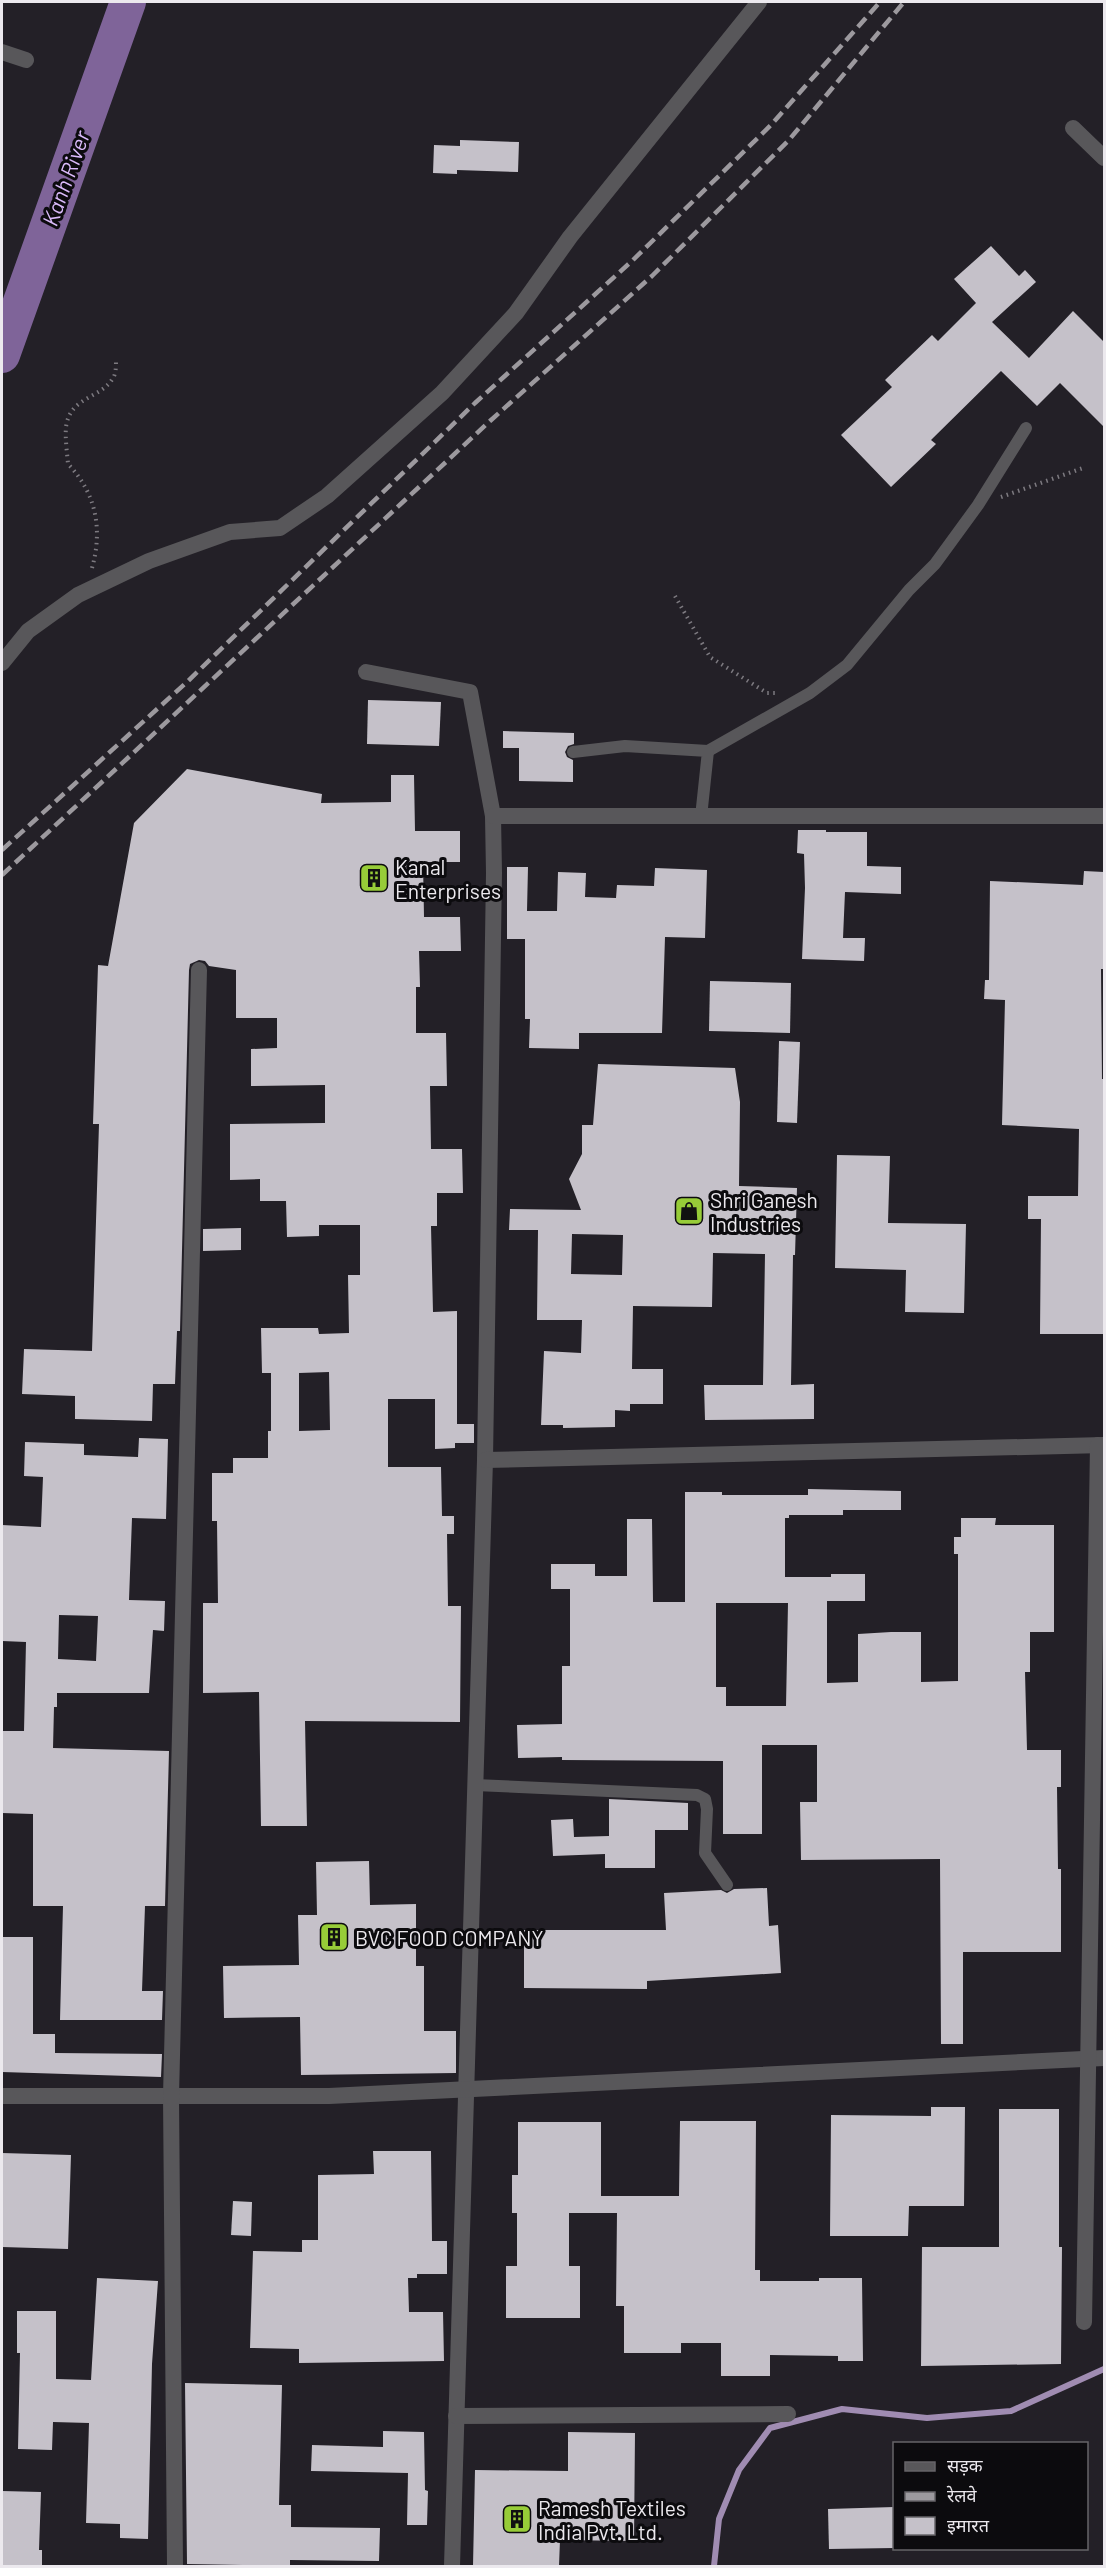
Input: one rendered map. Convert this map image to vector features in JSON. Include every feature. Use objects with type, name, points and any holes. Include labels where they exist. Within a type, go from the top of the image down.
[{"type":"street","points":[[2,663],[28,631],[78,595],[149,561],[230,532],[280,528],[327,496],[442,393],[516,313],[570,237],[759,2]]},
{"type":"street","points":[[2,52],[27,60]]},
{"type":"street","points":[[1073,128],[1104,158]]},
{"type":"street","points":[[366,672],[470,692],[493,816],[485,1460],[452,2566]]},
{"type":"street","points":[[493,816],[1104,816]]},
{"type":"street","points":[[176,2566],[171,2096],[199,970]]},
{"type":"street","points":[[485,1460],[1101,1445],[1096,2058],[1084,2322]]},
{"type":"street","points":[[2,2096],[329,2096],[1096,2058]]},
{"type":"street","points":[[456,2416],[788,2415]]},
{"type":"lane","points":[[573,752],[625,746],[708,751],[810,693],[847,664],[935,564],[978,505],[1026,428]]},
{"type":"lane","points":[[701,817],[708,751]]},
{"type":"lane","points":[[476,1785],[697,1795],[705,1799],[707,1809],[705,1853],[727,1885]]},
{"type":"path","points":[[78,595],[92,567],[97,529],[90,493],[82,479],[68,464],[66,425],[74,408],[84,398],[104,388],[114,377],[116,360]]},
{"type":"path","points":[[978,505],[1083,468]]},
{"type":"path","points":[[675,596],[710,657],[767,693],[778,693]]},
{"type":"building","points":[[460,140],[519,142],[518,172],[457,170],[457,174],[433,173],[434,145],[460,146]]},
{"type":"building","points":[[991,246],[1019,276],[1025,270],[1036,282],[992,322],[1029,358],[1073,311],[1104,342],[1104,427],[1060,383],[1037,406],[1001,371],[931,440],[936,444],[891,487],[841,435],[892,387],[885,380],[932,335],[938,341],[976,303],[954,279]]},
{"type":"building","points":[[368,700],[441,702],[439,746],[367,744]]},
{"type":"building","points":[[503,731],[574,733],[574,744],[568,746],[565,752],[567,757],[573,760],[573,782],[519,781],[519,748],[503,748]]},
{"type":"building","points":[[187,769],[322,794],[321,803],[391,802],[391,775],[414,775],[415,831],[460,831],[460,862],[423,862],[424,917],[460,917],[461,951],[419,951],[420,987],[416,987],[416,1033],[446,1033],[447,1086],[430,1086],[431,1149],[462,1149],[463,1193],[437,1193],[437,1226],[431,1226],[433,1312],[457,1311],[457,1424],[474,1424],[474,1443],[455,1443],[455,1448],[435,1449],[435,1399],[388,1399],[388,1467],[441,1467],[442,1516],[454,1516],[454,1534],[447,1534],[448,1606],[461,1606],[460,1722],[305,1721],[307,1826],[261,1826],[259,1692],[203,1693],[203,1603],[218,1603],[217,1521],[212,1521],[212,1473],[233,1473],[233,1458],[268,1458],[268,1431],[271,1431],[271,1373],[262,1373],[261,1328],[318,1328],[319,1334],[349,1333],[348,1275],[360,1275],[360,1225],[319,1225],[319,1236],[287,1237],[286,1201],[260,1201],[260,1179],[230,1180],[230,1124],[325,1123],[325,1085],[251,1086],[251,1049],[277,1048],[277,1018],[236,1018],[236,970],[209,966],[205,961],[199,960],[190,964],[189,970],[180,1331],[177,1331],[175,1384],[153,1384],[152,1421],[75,1419],[75,1396],[22,1394],[24,1349],[92,1351],[99,1124],[93,1124],[98,965],[108,966],[134,823]],"holes":[[[329,1372],[330,1430],[299,1431],[299,1373]]]},
{"type":"building","points":[[798,830],[867,832],[867,866],[901,867],[901,894],[845,892],[843,938],[865,938],[864,961],[802,959],[804,854],[797,853]]},
{"type":"building","points":[[507,867],[528,867],[527,911],[557,911],[558,872],[586,873],[585,897],[616,898],[617,885],[654,886],[655,868],[707,870],[705,938],[665,937],[662,1033],[579,1033],[579,1049],[529,1048],[530,1019],[525,1019],[525,939],[507,939]]},
{"type":"building","points":[[1084,871],[1104,872],[1104,949],[1103,969],[1101,969],[1102,1079],[1104,1079],[1104,1334],[1040,1334],[1041,1219],[1028,1219],[1028,1196],[1078,1196],[1079,1129],[1002,1125],[1005,1000],[984,999],[985,980],[989,980],[990,881],[1083,885]]},
{"type":"building","points":[[710,981],[791,983],[790,1033],[709,1031]]},
{"type":"building","points":[[779,1041],[800,1042],[797,1123],[777,1122]]},
{"type":"building","points":[[598,1064],[735,1068],[740,1102],[739,1186],[797,1188],[795,1255],[793,1255],[791,1385],[814,1384],[814,1419],[705,1420],[704,1385],[763,1385],[765,1254],[713,1253],[712,1307],[633,1306],[632,1369],[663,1369],[663,1404],[630,1404],[630,1411],[615,1410],[615,1427],[563,1428],[563,1425],[541,1425],[544,1351],[581,1353],[582,1320],[537,1320],[538,1230],[509,1230],[510,1209],[581,1210],[569,1179],[582,1154],[582,1125],[593,1125]],"holes":[[[572,1234],[623,1235],[622,1275],[571,1274]]]},
{"type":"building","points":[[837,1155],[890,1156],[888,1223],[966,1224],[964,1313],[905,1312],[906,1270],[835,1268]]},
{"type":"building","points":[[241,1228],[241,1250],[203,1251],[203,1229]]},
{"type":"building","points":[[139,1438],[168,1439],[166,1519],[132,1518],[129,1600],[165,1601],[164,1631],[153,1630],[149,1693],[57,1693],[57,1707],[54,1707],[53,1748],[169,1751],[165,1906],[145,1906],[142,1991],[163,1991],[162,2020],[60,2020],[63,1906],[33,1906],[33,1814],[2,1813],[2,1731],[24,1731],[26,1642],[2,1641],[2,1525],[41,1527],[43,1477],[24,1476],[25,1442],[84,1444],[84,1455],[138,1457]],"holes":[[[59,1615],[98,1616],[96,1661],[58,1659]]]},
{"type":"building","points":[[808,1489],[901,1491],[901,1510],[843,1510],[843,1515],[789,1515],[789,1518],[785,1518],[785,1577],[865,1574],[865,1601],[827,1601],[827,1683],[858,1682],[858,1634],[891,1632],[921,1632],[921,1682],[958,1681],[958,1554],[954,1554],[954,1537],[961,1537],[961,1518],[996,1518],[995,1525],[1054,1525],[1054,1632],[1030,1632],[1030,1672],[1025,1672],[1027,1750],[1061,1750],[1061,1787],[1057,1787],[1058,1869],[1061,1869],[1061,1952],[963,1952],[963,2044],[941,2044],[940,1859],[801,1860],[800,1802],[817,1802],[817,1745],[762,1745],[762,1834],[723,1834],[723,1761],[518,1758],[517,1725],[562,1724],[562,1666],[570,1666],[570,1589],[551,1589],[551,1564],[595,1564],[595,1576],[627,1576],[627,1519],[652,1519],[653,1602],[685,1602],[685,1492],[722,1492],[722,1495],[808,1495]],"holes":[[[716,1603],[788,1603],[786,1706],[726,1706],[726,1687],[716,1687]]]},
{"type":"building","points":[[609,1799],[688,1803],[688,1830],[655,1830],[655,1868],[605,1868],[605,1854],[553,1856],[551,1820],[573,1819],[574,1837],[609,1836]]},
{"type":"building","points":[[369,1861],[370,1905],[416,1904],[416,1966],[424,1966],[424,2031],[456,2031],[456,2073],[301,2075],[300,2017],[224,2018],[223,1966],[299,1965],[298,1915],[317,1915],[316,1862]]},
{"type":"building","points":[[767,1888],[769,1926],[778,1925],[781,1973],[647,1981],[647,1989],[524,1988],[524,1930],[666,1930],[664,1893],[721,1890],[727,1893],[734,1889]]},
{"type":"building","points":[[2,1937],[33,1937],[33,2034],[55,2034],[55,2053],[162,2054],[161,2077],[2,2072]]},
{"type":"building","points":[[931,2107],[965,2107],[964,2206],[909,2206],[908,2236],[830,2236],[831,2115],[931,2116]]},
{"type":"building","points":[[999,2109],[1059,2109],[1059,2247],[1062,2247],[1061,2364],[921,2366],[922,2247],[999,2247]]},
{"type":"building","points":[[680,2121],[756,2121],[755,2270],[760,2270],[760,2281],[862,2278],[863,2361],[838,2361],[838,2356],[770,2355],[770,2376],[721,2376],[721,2343],[681,2343],[681,2353],[624,2353],[624,2306],[616,2306],[617,2213],[569,2213],[569,2266],[580,2266],[580,2318],[506,2318],[506,2266],[517,2266],[517,2213],[512,2213],[512,2175],[518,2175],[518,2122],[601,2122],[601,2196],[679,2196]]},
{"type":"building","points":[[373,2151],[431,2151],[432,2241],[447,2241],[447,2274],[417,2274],[417,2278],[408,2278],[409,2312],[443,2312],[444,2361],[299,2363],[299,2349],[250,2348],[253,2251],[302,2252],[302,2240],[318,2240],[318,2175],[374,2174]]},
{"type":"building","points":[[2,2153],[71,2155],[68,2249],[2,2247]]},
{"type":"building","points":[[233,2201],[252,2202],[251,2236],[231,2235]]},
{"type":"building","points":[[97,2278],[158,2281],[152,2364],[148,2539],[120,2538],[120,2524],[86,2523],[89,2423],[53,2422],[52,2450],[18,2449],[20,2353],[17,2353],[17,2311],[56,2311],[56,2379],[91,2380]]},
{"type":"building","points":[[185,2383],[282,2385],[279,2505],[291,2505],[291,2527],[380,2528],[379,2561],[290,2560],[290,2566],[187,2564]]},
{"type":"building","points":[[383,2431],[424,2432],[425,2490],[428,2491],[427,2525],[407,2525],[408,2473],[311,2471],[312,2445],[383,2447]]},
{"type":"building","points":[[568,2432],[635,2433],[634,2541],[560,2540],[559,2566],[473,2566],[475,2470],[568,2471]]},
{"type":"building","points":[[2,2491],[41,2492],[39,2550],[42,2550],[42,2566],[2,2566]]},
{"type":"building","points":[[893,2507],[893,2548],[829,2549],[828,2509]]},
{"type":"waterway","name":"Kanh River","points":[[2,355],[128,2]]},
{"type":"waterway","points":[[714,2566],[719,2519],[739,2470],[770,2428],[842,2409],[927,2418],[1011,2411],[1104,2369]]},
{"type":"railway","points":[[2,850],[188,681],[475,403],[633,260],[771,125],[880,2]]},
{"type":"railway","points":[[2,875],[490,421],[652,276],[789,140],[904,2]]},
{"type":"place","name":"Kanal Enterprises","points":[[374,878]]},
{"type":"place","name":"Shri Ganesh Industries","points":[[689,1211]]},
{"type":"place","name":"BVC FOOD COMPANY","points":[[334,1937]]},
{"type":"place","name":"Ramesh Textiles India Pvt. Ltd.","points":[[517,2519]]}]
